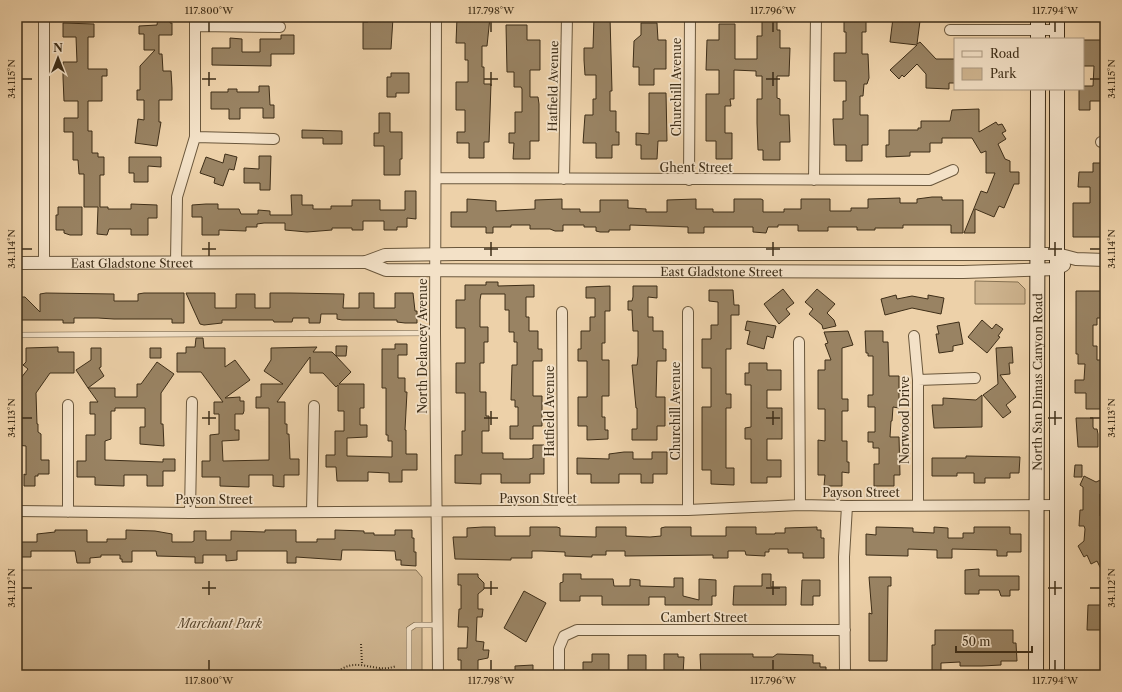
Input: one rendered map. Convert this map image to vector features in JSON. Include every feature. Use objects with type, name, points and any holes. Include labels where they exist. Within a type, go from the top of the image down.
[{"type":"main road","name":"North San Dimas Canyon Road","points":[[1036,675],[1036,254],[1038,90]]},
{"type":"main road","name":"North San Dimas Canyon Road","points":[[1057,90],[1057,675]]},
{"type":"street","points":[[44,17],[44,263]]},
{"type":"street","name":"North Delancey Avenue","points":[[436,17],[435,334],[438,675]]},
{"type":"street","name":"Hatfield Avenue","points":[[564,179],[567,17]]},
{"type":"street","name":"Churchill Avenue","points":[[689,180],[690,17]]},
{"type":"street","points":[[814,180],[816,17]]},
{"type":"street","points":[[176,263],[177,197],[195,137],[195,22],[280,27]]},
{"type":"street","points":[[950,30],[1057,28]]},
{"type":"street","points":[[195,137],[274,139]]},
{"type":"street","name":"Ghent Street","points":[[436,178],[930,180],[953,170]]},
{"type":"street","name":"East Gladstone Street","points":[[17,263],[366,262],[385,255],[436,254],[1057,254],[1076,259],[1105,260]]},
{"type":"street","name":"East Gladstone Street","points":[[366,262],[386,270],[947,272],[1057,269],[1076,259]]},
{"type":"street","name":"Hatfield Avenue","points":[[562,312],[563,510]]},
{"type":"street","name":"Churchill Avenue","points":[[688,312],[688,510]]},
{"type":"street","name":"Norwood Drive","points":[[914,336],[918,380],[918,505]]},
{"type":"street","points":[[799,342],[800,505]]},
{"type":"street","points":[[918,380],[975,378]]},
{"type":"street","points":[[190,513],[192,402]]},
{"type":"street","points":[[68,404],[68,512]]},
{"type":"street","points":[[312,512],[314,406]]},
{"type":"street","name":"Payson Street","points":[[17,511],[190,513],[436,512],[688,510],[800,505],[1058,505]]},
{"type":"street","points":[[845,675],[844,557],[847,506]]},
{"type":"street","name":"Cambert Street","points":[[559,675],[559,648],[564,636],[577,630],[845,630]]},
{"type":"lane","points":[[17,335],[435,334]]},
{"type":"lane","points":[[409,675],[409,630],[415,625],[437,625]]},
{"type":"path","points":[[361,644],[362,664]]},
{"type":"path","points":[[334,675],[348,666],[362,664],[379,668],[396,666]]},
{"type":"path","points":[[379,668],[383,675]]},
{"type":"green space","points":[[975,281],[1018,282],[1025,289],[1025,304],[975,304]]},
{"type":"green space","name":"Marchant Park","points":[[17,570],[416,570],[422,577],[422,675],[17,675]]},
{"type":"building","points":[[158,17],[170,17],[170,23],[172,23],[172,35],[159,35],[159,54],[162,54],[163,71],[171,71],[172,100],[159,100],[159,122],[161,122],[157,146],[135,143],[138,119],[144,120],[144,100],[137,100],[137,90],[140,90],[140,66],[155,50],[144,50],[144,34],[139,34],[139,26],[157,25]]},
{"type":"building","points":[[368,17],[393,18],[391,49],[363,49],[363,22],[368,22]]},
{"type":"building","points":[[457,17],[490,17],[487,46],[482,46],[484,84],[491,84],[489,142],[484,142],[484,158],[469,158],[469,143],[457,143],[457,132],[465,132],[465,110],[456,110],[456,82],[468,82],[468,60],[465,60],[465,43],[456,43]]},
{"type":"building","points":[[594,17],[610,17],[612,91],[610,91],[610,111],[616,111],[616,132],[619,132],[619,145],[612,145],[612,158],[596,158],[596,143],[583,143],[585,115],[593,115],[593,99],[596,99],[596,75],[585,75],[584,60],[584,48],[593,48]]},
{"type":"building","points":[[762,17],[777,17],[777,30],[780,30],[780,48],[790,48],[789,76],[777,76],[777,98],[780,99],[780,115],[789,115],[790,142],[780,142],[780,160],[763,160],[763,150],[758,150],[757,123],[757,99],[762,99],[762,76],[756,76],[756,71],[734,70],[734,99],[730,99],[731,106],[725,106],[725,133],[732,133],[732,159],[716,159],[716,141],[706,141],[706,94],[719,94],[719,70],[706,70],[707,40],[719,40],[719,24],[735,24],[735,59],[757,59],[757,36],[762,36]]},
{"type":"building","points":[[844,17],[866,17],[866,32],[862,32],[862,54],[868,54],[869,78],[867,84],[864,84],[863,96],[860,96],[860,115],[868,115],[868,145],[862,145],[862,161],[846,161],[846,145],[834,145],[833,119],[843,119],[843,101],[846,101],[846,81],[834,81],[834,53],[846,53]]},
{"type":"building","points":[[893,18],[920,21],[917,44],[920,42],[936,59],[954,59],[954,83],[949,83],[949,89],[926,88],[926,74],[917,64],[904,77],[902,75],[899,79],[890,70],[917,45],[890,42]]},
{"type":"building","points":[[63,23],[94,24],[94,37],[88,37],[88,69],[107,69],[107,76],[102,76],[102,101],[88,101],[88,131],[92,131],[92,153],[98,153],[98,157],[104,157],[104,175],[100,175],[100,207],[108,207],[108,209],[131,209],[131,204],[157,205],[157,218],[148,218],[148,235],[131,235],[131,229],[109,229],[107,235],[97,234],[98,207],[84,207],[84,174],[79,174],[78,160],[73,160],[73,132],[64,132],[64,118],[78,118],[78,101],[64,101],[63,62],[77,62],[76,37],[63,37]]},
{"type":"building","points":[[641,23],[657,23],[658,40],[666,40],[666,69],[654,69],[654,85],[639,85],[639,67],[633,67],[634,41],[641,35]]},
{"type":"building","points":[[506,25],[527,25],[527,40],[540,40],[540,70],[530,70],[530,97],[538,97],[539,104],[539,141],[530,141],[530,159],[513,159],[514,143],[509,143],[509,133],[515,133],[515,112],[522,112],[522,89],[521,87],[514,87],[514,72],[507,72]]},
{"type":"building","points":[[281,35],[294,35],[294,54],[271,54],[271,66],[212,65],[212,48],[230,48],[230,38],[242,39],[242,52],[260,52],[260,39],[281,39]]},
{"type":"building","points":[[1084,40],[1104,40],[1102,86],[1103,101],[1090,101],[1090,110],[1079,110],[1079,90],[1084,90],[1084,86],[1093,86],[1094,66],[1084,66]]},
{"type":"building","points":[[391,73],[409,73],[409,93],[396,93],[396,97],[387,97],[387,77],[391,77]]},
{"type":"building","points":[[259,86],[269,86],[270,105],[274,105],[274,118],[263,118],[263,108],[240,108],[240,119],[229,119],[229,109],[211,109],[211,92],[228,92],[228,89],[237,89],[237,92],[259,92]]},
{"type":"building","points":[[649,93],[666,93],[667,141],[658,141],[657,159],[641,159],[641,145],[636,145],[636,133],[649,134]]},
{"type":"building","points":[[979,109],[979,132],[996,122],[998,125],[1002,124],[1006,131],[1002,133],[1006,139],[998,144],[1005,159],[1010,161],[1010,172],[1019,172],[1019,184],[1014,184],[1004,208],[999,206],[994,217],[975,209],[975,233],[964,233],[981,191],[987,193],[995,173],[986,173],[986,151],[981,153],[972,138],[942,138],[942,143],[930,143],[930,152],[910,152],[910,156],[886,157],[886,145],[889,145],[889,130],[918,130],[918,128],[921,128],[921,121],[950,121],[952,110]]},
{"type":"building","points":[[379,113],[390,113],[390,132],[402,132],[402,159],[400,159],[400,175],[384,175],[384,146],[374,146],[374,133],[379,133]]},
{"type":"building","points":[[302,130],[342,131],[342,144],[323,144],[323,138],[302,138]]},
{"type":"building","points":[[225,154],[237,157],[234,170],[229,169],[223,186],[214,183],[215,178],[200,173],[206,157],[223,163]]},
{"type":"building","points":[[259,156],[271,156],[270,190],[260,190],[260,183],[244,183],[244,168],[259,169]]},
{"type":"building","points":[[129,157],[161,157],[161,167],[148,166],[148,182],[134,182],[134,173],[129,173]]},
{"type":"building","points":[[1093,163],[1104,163],[1101,197],[1102,211],[1105,211],[1105,237],[1073,237],[1073,203],[1090,203],[1090,187],[1078,187],[1079,172],[1093,172]]},
{"type":"building","points":[[405,191],[416,191],[416,219],[407,218],[407,227],[397,227],[397,230],[384,230],[384,221],[363,221],[363,230],[352,230],[352,228],[332,228],[332,230],[307,232],[285,230],[285,223],[264,223],[257,224],[257,227],[246,227],[246,231],[219,230],[219,235],[202,235],[202,217],[192,217],[192,205],[206,204],[218,204],[218,209],[239,209],[241,214],[258,214],[258,210],[270,211],[270,215],[292,215],[291,195],[302,195],[302,205],[313,205],[313,209],[331,209],[331,206],[352,206],[352,200],[380,200],[380,210],[405,210]]},
{"type":"building","points":[[942,197],[942,200],[963,200],[963,233],[951,233],[951,225],[903,225],[903,228],[875,228],[875,230],[857,230],[857,227],[828,227],[828,231],[798,231],[798,225],[778,225],[778,227],[768,227],[766,233],[753,232],[753,227],[704,227],[704,233],[688,233],[688,227],[630,225],[630,230],[609,230],[609,232],[600,232],[596,231],[596,227],[584,227],[584,225],[563,225],[563,231],[555,231],[550,229],[530,229],[530,225],[511,225],[511,227],[493,227],[493,233],[486,233],[486,227],[451,227],[451,212],[467,212],[467,199],[496,201],[496,211],[535,209],[535,200],[562,199],[562,209],[580,209],[580,212],[600,212],[600,200],[628,200],[628,208],[646,209],[646,212],[667,212],[667,200],[696,199],[696,209],[713,209],[713,212],[734,212],[734,199],[761,199],[763,200],[763,212],[784,212],[784,209],[801,209],[801,199],[830,199],[830,211],[851,211],[851,208],[868,208],[868,199],[900,198],[900,203],[917,203],[917,199]]},
{"type":"building","points":[[58,207],[82,207],[82,235],[70,235],[64,233],[64,230],[56,230],[56,215],[58,215]]},
{"type":"building","points":[[486,282],[498,282],[498,286],[534,285],[534,297],[526,297],[526,317],[529,317],[529,331],[538,331],[538,349],[542,349],[542,361],[533,361],[533,396],[542,396],[542,426],[533,426],[533,439],[510,439],[510,426],[518,426],[518,407],[515,407],[515,400],[511,400],[512,365],[517,365],[517,342],[514,342],[514,332],[509,332],[509,310],[505,310],[505,294],[481,294],[480,300],[480,327],[488,327],[488,342],[484,342],[484,363],[480,363],[480,392],[486,392],[486,416],[489,416],[489,431],[482,431],[482,453],[503,453],[503,459],[529,459],[533,458],[533,445],[544,445],[544,474],[530,474],[530,483],[501,483],[501,474],[481,474],[481,484],[455,483],[455,455],[462,455],[462,431],[465,431],[465,393],[456,393],[456,363],[465,363],[465,328],[456,328],[456,300],[465,300],[465,285],[486,285]]},
{"type":"building","points":[[610,286],[610,311],[605,311],[605,343],[602,343],[602,360],[609,360],[609,396],[602,396],[602,417],[605,417],[605,430],[608,430],[608,439],[587,440],[587,426],[578,426],[578,397],[587,397],[587,361],[578,361],[578,349],[581,349],[581,331],[590,331],[590,317],[595,317],[595,298],[586,298],[586,287]]},
{"type":"building","points":[[633,286],[657,286],[657,298],[648,297],[648,317],[653,317],[653,331],[663,331],[663,349],[666,349],[666,361],[657,361],[656,397],[665,397],[665,426],[657,426],[657,440],[632,440],[632,429],[637,429],[637,408],[632,365],[637,365],[638,356],[638,331],[633,331],[632,310],[628,310],[628,301],[632,301],[633,297]]},
{"type":"building","points":[[783,289],[794,303],[786,309],[790,314],[779,324],[764,304]]},
{"type":"building","points":[[817,289],[835,304],[827,313],[834,320],[836,326],[823,329],[822,325],[809,314],[813,309],[805,302]]},
{"type":"building","points":[[709,290],[733,290],[734,305],[739,305],[739,315],[731,315],[731,349],[726,349],[726,394],[731,394],[731,408],[726,408],[726,468],[734,468],[734,485],[711,484],[711,470],[702,470],[702,407],[711,407],[711,368],[702,368],[702,339],[711,339],[711,325],[718,325],[718,302],[709,301]]},
{"type":"building","points":[[1076,291],[1105,291],[1105,318],[1097,318],[1097,325],[1093,325],[1093,346],[1097,346],[1097,360],[1105,360],[1103,389],[1105,389],[1105,397],[1103,397],[1103,409],[1086,409],[1086,393],[1075,393],[1075,380],[1084,380],[1085,364],[1078,364],[1078,354],[1076,354]]},
{"type":"building","points":[[184,293],[184,323],[172,323],[172,319],[74,318],[74,323],[63,323],[63,320],[17,320],[17,297],[25,297],[40,312],[40,294],[114,294],[114,301],[138,301],[138,294]]},
{"type":"building","points":[[186,293],[215,293],[215,308],[236,308],[236,294],[255,294],[255,308],[270,308],[270,293],[344,294],[343,308],[359,308],[359,293],[374,293],[374,308],[395,308],[395,293],[413,293],[415,311],[417,311],[417,323],[397,322],[397,320],[342,320],[337,319],[337,314],[321,314],[320,323],[309,323],[309,318],[293,318],[292,322],[274,322],[273,320],[222,320],[222,323],[204,325],[200,324]]},
{"type":"building","points":[[896,295],[897,299],[912,296],[928,299],[928,295],[944,298],[941,314],[912,308],[885,315],[881,299]]},
{"type":"building","points":[[982,320],[992,329],[996,324],[1003,329],[998,336],[1000,337],[987,353],[968,337]]},
{"type":"building","points":[[747,321],[776,326],[773,338],[767,336],[764,349],[747,344],[750,331],[745,330]]},
{"type":"building","points":[[959,322],[963,344],[953,346],[953,351],[939,353],[936,334],[939,334],[937,326]]},
{"type":"building","points":[[848,331],[853,345],[842,348],[842,399],[848,399],[848,411],[842,411],[842,441],[847,441],[847,462],[849,462],[849,473],[842,472],[842,486],[824,486],[825,475],[818,475],[818,440],[825,441],[825,409],[818,409],[818,370],[825,370],[825,360],[831,360],[825,344],[828,343],[824,332]]},
{"type":"building","points":[[865,331],[883,331],[883,342],[888,342],[889,376],[899,376],[899,408],[893,407],[890,437],[899,437],[900,475],[894,475],[894,486],[874,486],[874,464],[879,464],[879,448],[873,448],[873,442],[868,442],[868,432],[875,432],[875,407],[868,407],[868,395],[873,395],[873,356],[868,356],[868,353],[866,353]]},
{"type":"building","points":[[196,338],[203,338],[204,348],[225,348],[225,367],[235,360],[250,380],[225,398],[240,397],[240,401],[244,401],[244,411],[243,414],[235,414],[235,430],[239,430],[239,440],[222,441],[223,461],[269,460],[269,408],[256,408],[256,397],[261,397],[261,384],[283,384],[264,371],[271,360],[271,348],[317,347],[313,352],[332,352],[351,372],[339,384],[364,384],[364,408],[360,408],[360,425],[367,425],[367,437],[347,438],[347,456],[392,457],[392,441],[388,441],[388,435],[386,435],[386,388],[382,388],[382,349],[395,349],[395,344],[407,344],[407,355],[398,355],[398,378],[405,378],[405,392],[407,392],[405,430],[406,454],[417,454],[417,470],[402,470],[402,482],[389,482],[389,473],[368,472],[368,481],[337,481],[336,467],[326,467],[326,455],[335,455],[335,431],[344,431],[344,411],[338,411],[338,385],[336,387],[323,373],[310,373],[310,357],[277,402],[285,402],[285,424],[287,424],[287,434],[289,434],[290,459],[299,459],[299,475],[284,475],[284,487],[273,486],[273,475],[249,475],[249,487],[220,486],[220,477],[202,477],[202,461],[210,461],[210,435],[219,434],[219,414],[214,414],[214,402],[223,402],[201,372],[177,372],[177,353],[186,353],[186,347],[195,347]]},
{"type":"building","points":[[336,346],[347,346],[346,356],[336,356]]},
{"type":"building","points":[[58,347],[58,352],[74,352],[74,373],[50,373],[36,393],[37,424],[38,432],[41,434],[41,460],[49,460],[49,474],[38,474],[38,476],[35,476],[35,486],[24,486],[24,474],[26,475],[26,446],[17,445],[17,383],[28,369],[23,365],[26,362],[26,348]]},
{"type":"building","points":[[1012,347],[1013,363],[1009,363],[1010,374],[1000,375],[1016,397],[1006,405],[1011,412],[1003,418],[983,395],[998,384],[996,348]]},
{"type":"building","points":[[91,348],[101,348],[101,367],[99,368],[104,376],[88,388],[76,370],[91,360]]},
{"type":"building","points":[[150,348],[161,348],[161,358],[150,358]]},
{"type":"building","points":[[157,362],[174,374],[161,393],[161,424],[163,424],[164,446],[140,444],[140,427],[145,427],[145,408],[115,408],[115,411],[111,411],[111,439],[105,441],[105,460],[163,462],[163,459],[175,459],[175,471],[163,471],[163,486],[147,486],[147,475],[124,475],[124,486],[95,485],[95,477],[77,477],[77,461],[86,461],[86,435],[95,435],[95,414],[90,414],[90,402],[98,402],[88,388],[115,388],[115,397],[137,397],[137,384],[141,384]]},
{"type":"building","points":[[749,363],[767,363],[767,370],[781,370],[781,390],[767,390],[767,408],[782,408],[782,439],[767,439],[767,460],[781,460],[781,477],[767,477],[767,483],[751,483],[751,439],[745,439],[745,428],[751,427],[751,385],[745,385],[745,373],[749,373]]},
{"type":"building","points":[[982,395],[982,427],[934,428],[932,405],[943,405],[943,398],[976,400]]},
{"type":"building","points":[[1076,418],[1093,418],[1093,427],[1094,429],[1097,429],[1098,434],[1098,447],[1078,447]]},
{"type":"building","points":[[633,452],[633,459],[652,459],[652,452],[667,452],[667,474],[653,474],[653,483],[641,483],[641,474],[619,474],[619,483],[591,483],[591,474],[577,474],[577,458],[609,459],[609,454]]},
{"type":"building","points":[[966,456],[1020,457],[1019,473],[1010,473],[1010,478],[985,478],[985,483],[974,483],[974,473],[957,473],[957,476],[932,476],[932,458],[966,458]]},
{"type":"building","points":[[1075,465],[1082,465],[1082,477],[1074,477]]},
{"type":"building","points":[[1084,476],[1096,482],[1105,478],[1105,496],[1100,494],[1100,516],[1102,516],[1102,530],[1105,528],[1105,577],[1097,561],[1091,564],[1087,555],[1084,557],[1078,546],[1084,541],[1084,526],[1079,526],[1080,510],[1083,510],[1083,487],[1080,485]]},
{"type":"building","points":[[495,527],[495,536],[530,536],[530,527],[557,527],[560,528],[560,536],[596,537],[596,527],[626,527],[626,536],[650,537],[661,536],[661,528],[665,527],[691,527],[691,536],[726,536],[726,527],[756,527],[756,534],[775,534],[785,533],[785,528],[817,527],[817,530],[821,530],[821,538],[824,538],[824,558],[803,558],[803,553],[788,553],[788,549],[769,549],[769,552],[765,552],[765,556],[746,555],[745,551],[728,551],[728,558],[713,558],[713,555],[625,556],[625,551],[606,551],[606,555],[592,555],[592,557],[565,556],[565,552],[532,551],[532,558],[511,558],[511,560],[455,559],[453,537],[467,537],[467,528]]},
{"type":"building","points":[[876,527],[913,528],[913,532],[934,533],[934,527],[948,528],[948,538],[963,538],[963,533],[974,533],[974,527],[1010,527],[1010,534],[1021,534],[1021,552],[1007,552],[1007,556],[997,556],[997,550],[952,549],[952,558],[937,558],[937,550],[908,549],[908,556],[866,555],[866,534],[876,535]]},
{"type":"building","points":[[55,530],[87,530],[87,542],[107,542],[107,539],[126,539],[126,530],[155,531],[172,534],[172,542],[192,542],[194,541],[194,531],[206,531],[206,540],[231,540],[231,531],[265,532],[265,530],[296,530],[296,542],[317,542],[317,539],[335,539],[335,530],[364,531],[364,533],[374,533],[374,535],[395,535],[395,530],[412,530],[412,538],[414,538],[414,552],[416,552],[416,566],[401,565],[401,560],[396,560],[395,551],[360,550],[342,550],[341,560],[296,557],[296,563],[287,563],[287,551],[237,551],[237,560],[226,561],[226,555],[203,555],[203,563],[195,563],[195,557],[157,556],[156,551],[132,551],[132,562],[122,562],[120,555],[101,555],[101,557],[90,558],[90,563],[77,563],[75,551],[31,551],[31,557],[17,557],[17,542],[37,542],[37,534],[55,532]]},
{"type":"building","points":[[979,569],[979,576],[1019,576],[1019,590],[1010,590],[1010,596],[1001,596],[999,590],[979,590],[979,594],[965,594],[965,570]]},
{"type":"building","points":[[458,574],[478,574],[478,577],[484,583],[484,589],[478,594],[478,609],[483,609],[482,617],[477,617],[476,641],[484,642],[483,650],[489,650],[488,658],[478,660],[478,675],[461,675],[461,660],[458,660],[458,648],[467,648],[468,627],[458,627],[459,609],[461,609],[461,585],[458,585]]},
{"type":"building","points":[[563,574],[581,574],[581,579],[613,579],[614,586],[630,586],[630,579],[640,580],[640,586],[674,587],[674,578],[683,578],[683,596],[699,600],[699,579],[716,580],[716,596],[712,596],[712,605],[665,605],[665,597],[649,597],[649,605],[602,605],[602,596],[580,596],[580,601],[560,601],[560,583],[563,582]]},
{"type":"building","points":[[762,574],[771,574],[771,587],[786,587],[786,605],[733,605],[734,586],[762,586]]},
{"type":"building","points":[[869,577],[891,577],[891,586],[888,586],[887,661],[869,661],[869,613],[872,614]]},
{"type":"building","points":[[802,580],[820,580],[820,596],[813,596],[813,605],[801,605]]},
{"type":"building","points":[[524,591],[546,603],[526,642],[504,628]]},
{"type":"building","points":[[1088,605],[1105,605],[1105,630],[1087,630]]},
{"type":"building","points":[[935,630],[1013,630],[1013,643],[1016,643],[1017,661],[1001,661],[1001,665],[982,666],[960,666],[960,662],[941,663],[941,671],[932,671],[932,645],[935,645]]},
{"type":"building","points":[[592,654],[609,654],[609,673],[583,673],[583,662],[592,662]]},
{"type":"building","points":[[664,654],[678,654],[678,657],[684,657],[683,675],[664,674]]},
{"type":"building","points":[[700,654],[753,654],[753,657],[773,657],[777,654],[813,655],[813,663],[820,663],[820,667],[826,667],[826,675],[769,675],[768,673],[752,673],[752,675],[740,675],[738,673],[720,673],[720,675],[701,675]]},
{"type":"building","points":[[628,655],[646,655],[646,675],[628,673]]},
{"type":"building","points":[[533,665],[533,675],[515,675],[515,666]]}]
